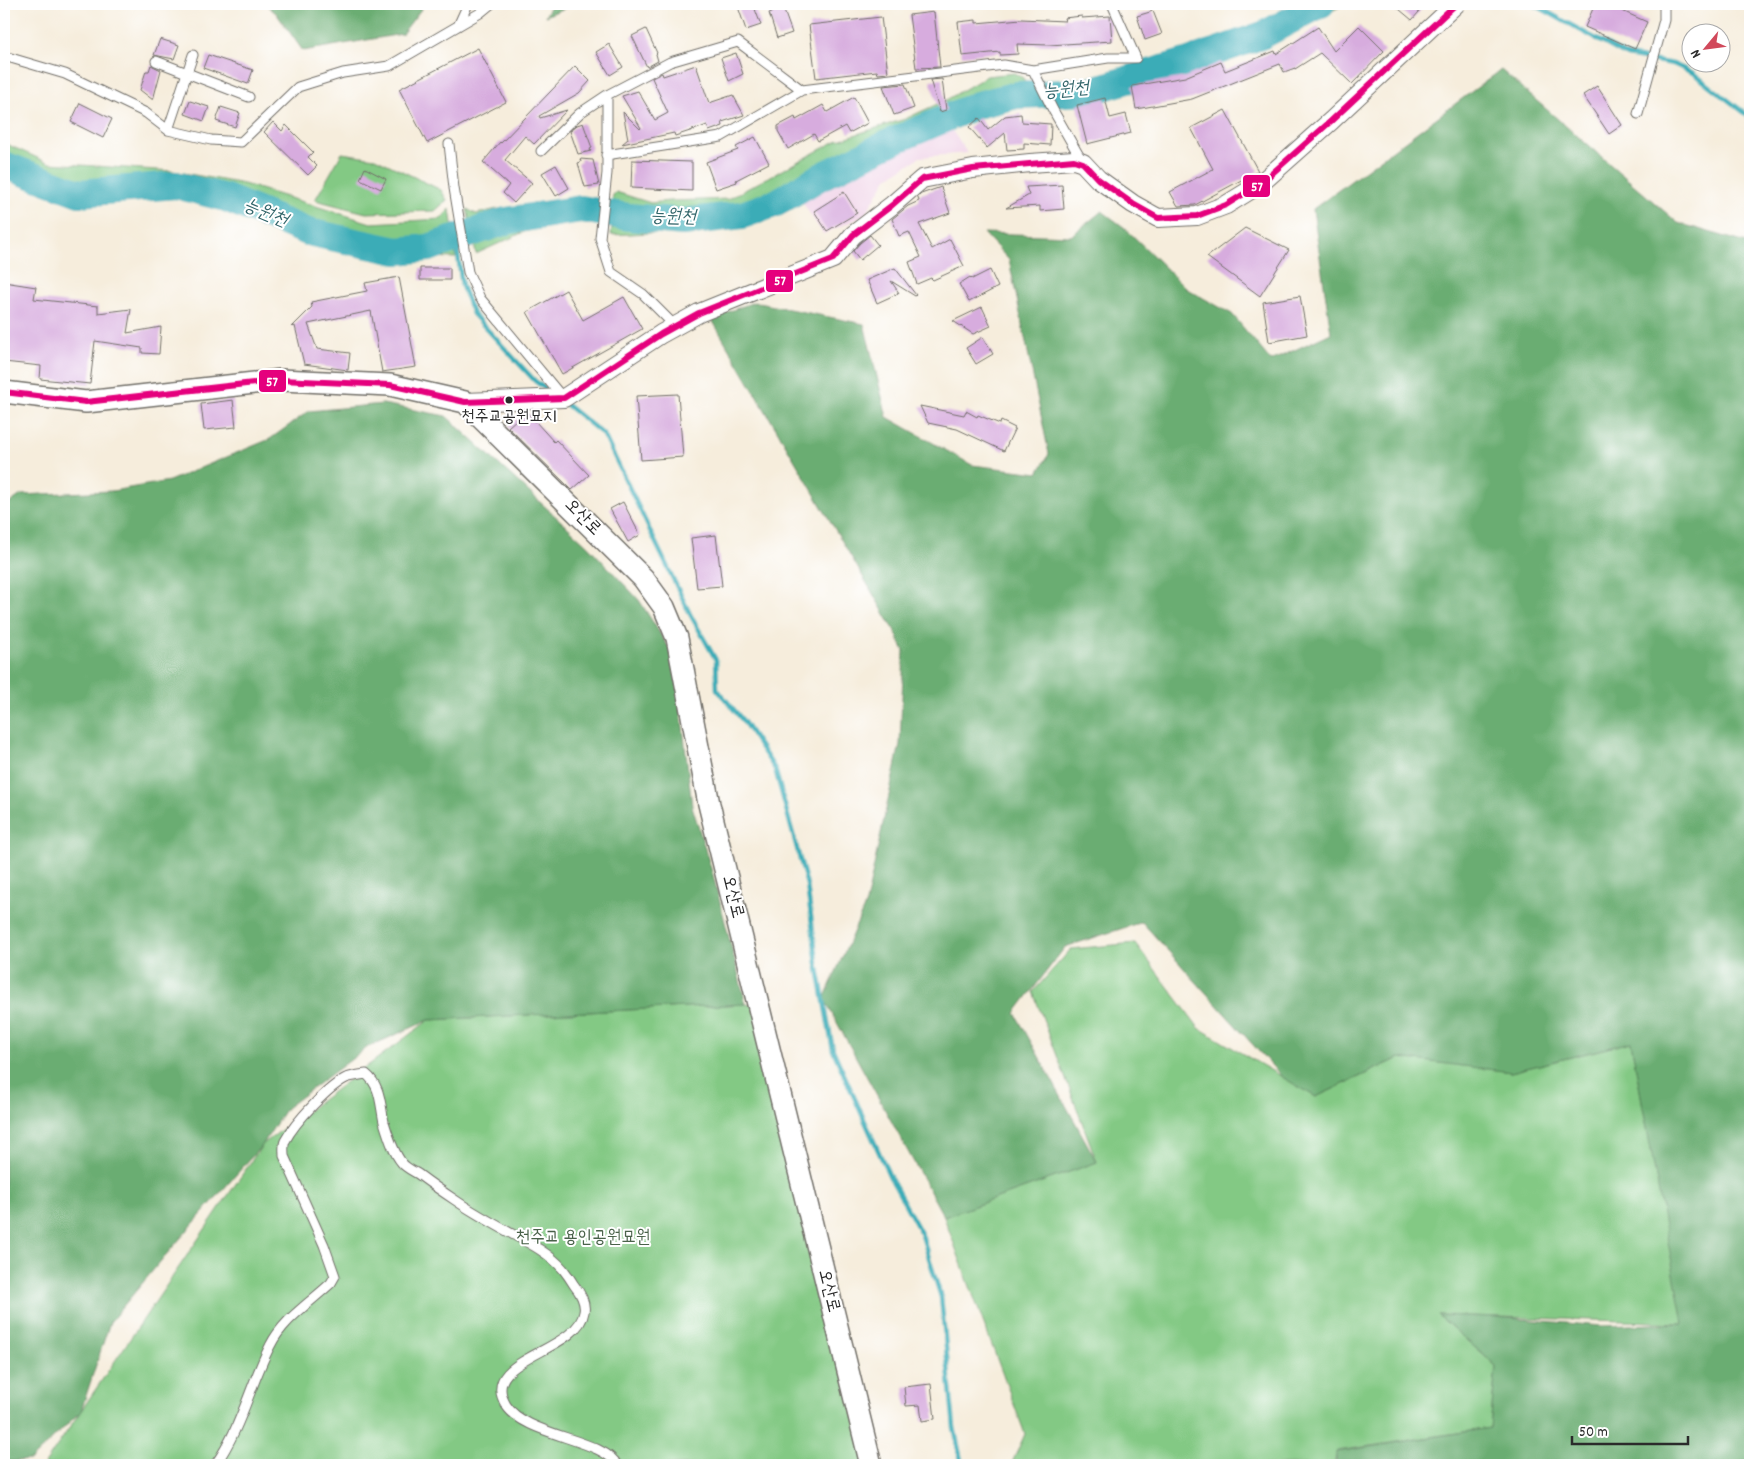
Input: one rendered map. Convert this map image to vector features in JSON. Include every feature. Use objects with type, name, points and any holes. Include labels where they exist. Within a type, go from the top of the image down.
[{"type":"street","points":[[4,392],[86,402],[281,380],[390,384],[465,402],[563,398],[674,326],[699,313],[833,259],[853,235],[891,206],[922,178],[973,169],[1074,160],[1083,163],[1098,179],[1133,204],[1158,218],[1197,216],[1226,205],[1260,184],[1331,121],[1456,4]]},
{"type":"street","name":"오산로","points":[[465,402],[643,578],[664,607],[671,622],[677,638],[709,804],[871,1465]]},
{"type":"lane","points":[[458,26],[468,4]]},
{"type":"lane","points":[[4,56],[72,78],[146,113],[168,130],[211,140],[242,142],[298,87],[343,73],[389,66],[480,13],[491,4]]},
{"type":"lane","points":[[606,155],[721,137],[802,90],[1004,65],[1033,70],[1108,58],[1136,58],[1112,4]]},
{"type":"lane","points":[[1638,114],[1664,20],[1664,4]]},
{"type":"lane","points":[[542,151],[580,113],[607,95],[670,62],[738,42],[802,90]]},
{"type":"lane","points":[[168,130],[194,55]]},
{"type":"lane","points":[[156,61],[249,97]]},
{"type":"lane","points":[[1033,70],[1083,163]]},
{"type":"lane","points":[[607,95],[607,173],[600,238],[611,272],[642,294],[674,326]]},
{"type":"lane","points":[[449,144],[454,188],[468,272],[480,298],[563,398]]},
{"type":"lane","points":[[215,1465],[226,1450],[270,1346],[283,1326],[331,1282],[335,1276],[324,1245],[284,1156],[284,1143],[295,1126],[336,1085],[347,1078],[366,1074],[373,1080],[377,1088],[384,1123],[392,1146],[403,1164],[471,1212],[539,1249],[563,1268],[581,1294],[585,1311],[579,1326],[556,1345],[507,1372],[501,1383],[501,1394],[506,1407],[518,1417],[544,1430],[605,1453],[617,1465]]},
{"type":"shaded area","points":[[949,126],[967,153],[920,157],[887,178],[864,216],[823,234],[801,200]]},
{"type":"green space","points":[[265,4],[425,4],[402,34],[303,51],[276,13]]},
{"type":"green space","points":[[552,4],[575,4],[545,16]]},
{"type":"green space","points":[[1298,4],[1316,4],[1263,32],[1133,75],[1129,70],[1123,68],[1232,38]]},
{"type":"green space","points":[[1325,4],[1345,4],[1271,44],[1245,54],[1126,84],[1132,79],[1188,63],[1265,37]]},
{"type":"green space","points":[[1501,70],[1678,223],[1750,244],[1750,1465],[1336,1465],[1336,1452],[1490,1428],[1496,1366],[1438,1315],[1496,1317],[1602,1326],[1683,1323],[1631,1042],[1511,1072],[1399,1058],[1316,1097],[1282,1077],[1142,922],[1065,947],[1015,1013],[1097,1162],[944,1217],[824,999],[866,903],[900,744],[904,651],[896,633],[711,318],[754,302],[864,324],[887,417],[972,465],[1038,473],[1049,454],[1009,260],[984,233],[1071,236],[1102,211],[1125,228],[1187,289],[1232,314],[1271,361],[1331,333],[1313,209]]},
{"type":"green space","points":[[1014,73],[1023,78],[1030,91],[1014,92],[970,104],[817,176],[775,200],[740,213],[684,219],[611,211],[613,195],[616,192],[651,203],[728,199],[838,140],[905,119],[946,100],[987,76]]},
{"type":"green space","points":[[1018,96],[1034,96],[1039,103],[1019,100],[965,113],[883,149],[817,184],[797,199],[739,222],[688,231],[611,235],[613,216],[681,225],[744,217],[778,204],[819,179],[892,143],[978,106]]},
{"type":"green space","points":[[4,143],[49,163],[173,171],[244,184],[371,223],[441,219],[450,209],[454,237],[400,247],[310,229],[228,195],[175,181],[79,189],[4,161]]},
{"type":"green space","points":[[342,153],[375,158],[441,190],[447,200],[435,211],[366,213],[315,200]]},
{"type":"green space","points":[[4,167],[79,196],[176,187],[225,199],[308,233],[397,253],[428,250],[454,242],[456,258],[396,256],[308,236],[226,202],[176,189],[101,199],[77,199],[4,173]]},
{"type":"green space","points":[[580,201],[596,202],[594,209],[582,208],[506,219],[472,232],[467,209],[476,214],[497,209],[529,211]]},
{"type":"green space","points":[[582,210],[595,213],[592,223],[570,219],[524,232],[476,254],[472,235],[507,223]]},
{"type":"green space","points":[[383,404],[446,416],[587,545],[639,600],[675,657],[692,806],[713,875],[746,1004],[429,1020],[368,1047],[286,1108],[263,1144],[110,1322],[81,1411],[31,1460],[4,1462],[4,507],[21,495],[112,491],[169,481],[270,439],[309,411]]},
{"type":"green space","points":[[1135,943],[1199,1028],[1316,1097],[1406,1055],[1511,1072],[1631,1042],[1684,1323],[1438,1315],[1496,1366],[1490,1428],[1337,1451],[1334,1465],[1011,1465],[1025,1434],[944,1217],[1097,1162],[1033,992],[1071,949]]},
{"type":"green space","name":"천주교 용인공원묘원","points":[[746,1004],[760,1006],[871,1465],[44,1465],[263,1144],[429,1020]]},
{"type":"water","points":[[1123,69],[1132,78],[1121,84],[1066,102],[1066,77],[1078,80],[1113,76]]},
{"type":"building","points":[[737,4],[753,4],[761,25],[746,30]]},
{"type":"building","points":[[1393,4],[1426,4],[1412,20]]},
{"type":"building","points":[[1595,4],[1623,4],[1620,10],[1647,22],[1635,49],[1585,27]]},
{"type":"building","points":[[783,8],[792,33],[777,38],[769,13]]},
{"type":"building","points":[[1153,11],[1162,34],[1145,40],[1137,16]]},
{"type":"building","points":[[934,12],[940,67],[916,68],[909,15]]},
{"type":"building","points":[[1082,16],[1082,18],[1110,16],[1112,41],[1049,45],[1017,44],[1018,54],[1000,55],[1000,52],[962,56],[958,22],[976,20],[976,23],[1021,19],[1065,21],[1064,18]]},
{"type":"building","points":[[881,17],[888,73],[878,74],[877,71],[816,78],[809,25]]},
{"type":"building","points":[[1359,26],[1384,51],[1352,84],[1320,53],[1295,69],[1284,72],[1280,64],[1192,99],[1136,109],[1132,86],[1185,77],[1221,62],[1225,71],[1275,51],[1276,54],[1318,27],[1334,51]]},
{"type":"building","points":[[646,29],[657,53],[658,61],[647,67],[632,36]]},
{"type":"building","points":[[160,39],[179,45],[174,59],[154,55]]},
{"type":"building","points":[[609,44],[623,67],[610,75],[596,52]]},
{"type":"building","points":[[478,48],[506,102],[427,143],[399,89]]},
{"type":"building","points":[[736,53],[743,74],[729,81],[721,58]]},
{"type":"building","points":[[208,55],[253,70],[248,84],[203,68]]},
{"type":"building","points":[[151,65],[161,70],[153,100],[140,90],[146,71],[149,71]]},
{"type":"building","points":[[696,65],[709,103],[733,95],[744,115],[722,122],[723,126],[709,131],[707,125],[694,130],[693,128],[693,130],[675,136],[674,133],[622,144],[628,139],[623,112],[641,128],[622,96],[638,91],[655,120],[668,113],[652,78],[662,73],[663,76]]},
{"type":"building","points":[[575,66],[590,81],[579,93],[539,116],[540,118],[567,110],[534,144],[525,136],[505,160],[532,183],[514,203],[503,193],[509,185],[483,162],[500,142]]},
{"type":"building","points":[[942,79],[946,110],[940,112],[930,80]]},
{"type":"building","points":[[905,84],[914,108],[894,115],[883,86]]},
{"type":"building","points":[[1597,86],[1622,125],[1609,134],[1583,95]]},
{"type":"building","points":[[854,97],[868,123],[849,133],[845,126],[818,141],[814,134],[788,149],[778,131],[778,126],[795,117],[796,120],[823,105],[827,112]]},
{"type":"building","points":[[1105,98],[1110,118],[1126,114],[1131,133],[1087,144],[1077,105]]},
{"type":"building","points":[[190,101],[209,107],[204,121],[185,114]]},
{"type":"building","points":[[80,103],[112,119],[103,138],[71,122]]},
{"type":"building","points":[[221,107],[240,113],[235,127],[216,121]]},
{"type":"building","points":[[1225,110],[1258,171],[1195,205],[1178,206],[1170,192],[1213,169],[1191,128]]},
{"type":"building","points":[[1021,114],[1022,122],[1051,124],[1050,145],[1024,143],[1024,149],[1007,150],[1005,133],[987,148],[969,127],[979,118],[988,130],[1005,116]]},
{"type":"building","points":[[273,122],[282,131],[286,125],[313,152],[308,157],[317,166],[308,175],[264,132]]},
{"type":"building","points":[[583,123],[592,148],[590,149],[591,151],[578,154],[570,131]]},
{"type":"building","points":[[755,137],[769,163],[736,180],[737,182],[716,189],[706,162],[738,150],[736,147]]},
{"type":"building","points":[[580,159],[593,160],[599,185],[585,187],[578,163],[581,162]]},
{"type":"building","points":[[632,160],[692,162],[692,191],[631,188]]},
{"type":"building","points":[[556,165],[569,188],[556,196],[542,173]]},
{"type":"building","points":[[365,168],[386,179],[381,189],[360,179]]},
{"type":"building","points":[[1062,185],[1064,209],[1040,211],[1040,206],[1006,208],[1029,195],[1026,187]]},
{"type":"building","points":[[941,187],[950,213],[919,224],[932,249],[950,239],[964,266],[933,280],[931,278],[917,284],[909,262],[921,257],[909,232],[899,236],[892,219],[908,206],[919,201],[918,197],[921,194]]},
{"type":"building","points":[[844,192],[857,213],[827,231],[814,211]]},
{"type":"building","points":[[1245,228],[1289,250],[1260,296],[1207,257]]},
{"type":"building","points":[[870,235],[878,245],[860,260],[853,251]]},
{"type":"building","points":[[420,268],[450,268],[450,280],[420,280]]},
{"type":"building","points":[[895,268],[916,295],[891,281],[899,293],[877,303],[867,280]]},
{"type":"building","points":[[990,270],[998,287],[969,302],[959,284],[970,277],[972,279]]},
{"type":"building","points":[[399,277],[416,367],[382,372],[371,311],[308,324],[317,349],[350,353],[348,370],[304,364],[295,326],[292,327],[312,307],[311,302],[367,291],[365,283]]},
{"type":"building","points":[[4,282],[36,287],[34,299],[98,306],[98,313],[131,309],[127,333],[161,327],[159,354],[142,353],[142,348],[95,341],[90,384],[40,379],[41,366],[4,362]]},
{"type":"building","points":[[566,290],[583,320],[624,297],[642,329],[562,374],[527,312]]},
{"type":"building","points":[[1300,296],[1307,335],[1269,342],[1263,302]]},
{"type":"building","points":[[982,307],[991,326],[973,334],[953,321]]},
{"type":"building","points":[[983,337],[993,354],[976,364],[966,348]]},
{"type":"building","points":[[678,394],[683,457],[641,460],[636,396]]},
{"type":"building","points":[[233,400],[236,427],[204,430],[201,404]]},
{"type":"building","points":[[920,406],[964,415],[966,411],[977,417],[978,415],[1000,424],[1001,421],[1015,428],[1004,451],[957,429],[928,423]]},
{"type":"building","points":[[526,411],[554,442],[556,440],[589,475],[572,490],[508,427]]},
{"type":"building","points":[[623,502],[640,535],[628,542],[610,509]]},
{"type":"building","points":[[716,535],[722,586],[697,588],[691,538]]},
{"type":"building","points":[[931,1384],[935,1419],[922,1421],[920,1405],[906,1406],[904,1387]]},
{"type":"waterway","name":"능원천","points":[[4,165],[79,193],[176,185],[226,198],[308,232],[397,251],[428,248],[506,221],[581,209],[629,217],[683,222],[742,215],[776,203],[818,178],[891,142],[977,105],[1017,95],[1087,92],[1186,62],[1263,35],[1321,4]]},
{"type":"waterway","points":[[1533,4],[1627,56],[1673,64],[1693,73],[1750,117]]},
{"type":"waterway","points":[[456,239],[462,286],[473,314],[535,381],[551,393]]},
{"type":"waterway","points":[[563,402],[604,435],[690,614],[716,660],[717,689],[744,722],[775,769],[807,885],[817,963],[833,1050],[890,1177],[922,1235],[941,1297],[954,1427],[962,1465]]},
{"type":"transit line","name":"57","points":[[4,392],[86,402],[281,380],[390,385],[465,402],[564,398],[661,334],[699,313],[833,259],[853,235],[922,179],[973,169],[1074,160],[1083,163],[1098,179],[1133,204],[1158,218],[1197,216],[1226,205],[1260,184],[1331,121],[1456,4]]},
{"type":"place","name":"천주교공원묘지","points":[[509,400]]}]
